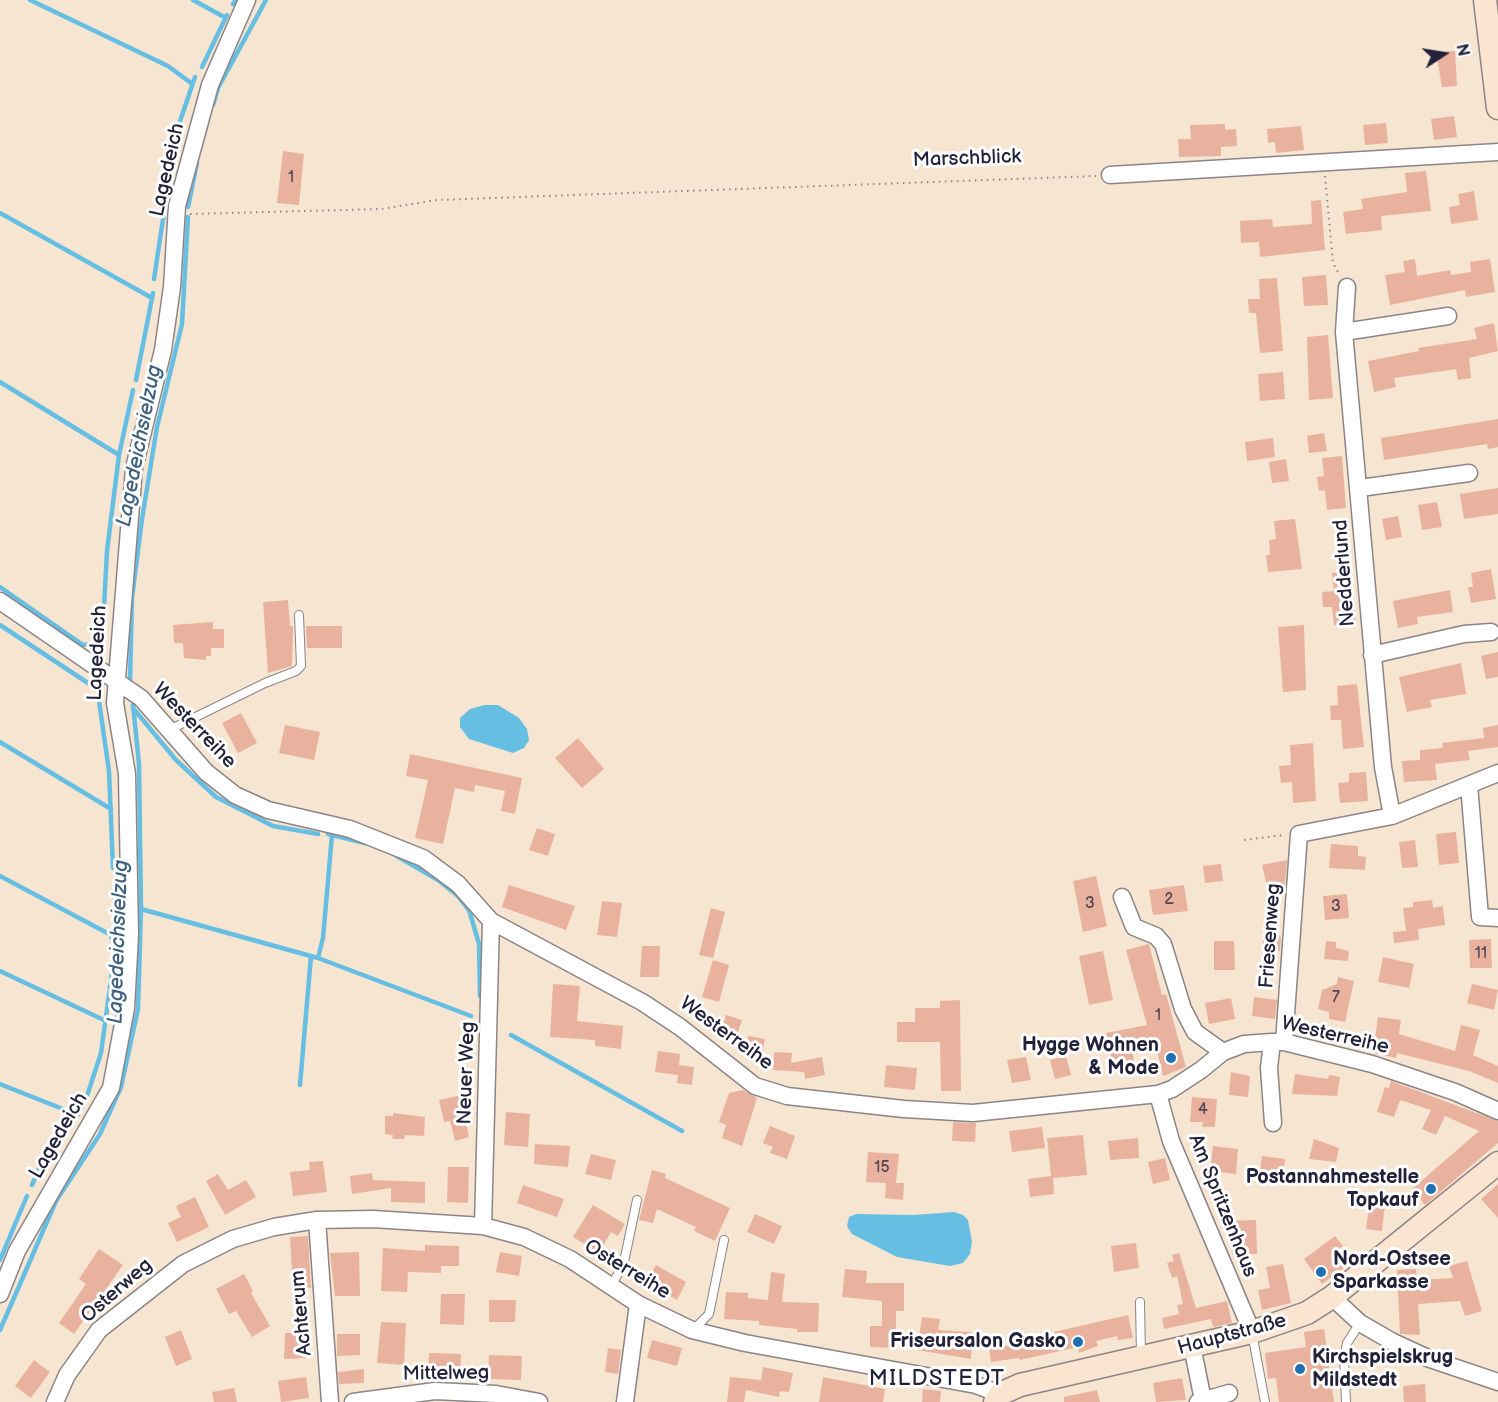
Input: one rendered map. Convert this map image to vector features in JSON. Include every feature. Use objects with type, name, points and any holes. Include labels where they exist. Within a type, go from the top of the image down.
[{"type":"street","name":"Lagedeich","points":[[0,1294],[17,1251],[111,1088],[126,1008],[130,935],[127,774],[114,703],[134,468],[163,350],[172,287],[176,214],[210,85],[247,0]]},
{"type":"street","points":[[1485,0],[1498,108]]},
{"type":"street","points":[[1110,175],[1498,152]]},
{"type":"street","name":"Nedderlund","points":[[1347,287],[1344,332],[1360,488],[1383,767],[1392,816]]},
{"type":"street","points":[[1344,332],[1448,316]]},
{"type":"street","points":[[1360,488],[1469,473]]},
{"type":"street","name":"Westerreihe","points":[[0,601],[141,698],[206,772],[235,795],[268,810],[350,829],[423,858],[458,884],[491,921],[642,1002],[680,1027],[756,1086],[787,1096],[904,1109],[973,1113],[1158,1094],[1172,1089],[1223,1052],[1244,1044],[1278,1042],[1372,1064],[1455,1092],[1498,1111]]},
{"type":"street","points":[[1372,655],[1464,634],[1491,632]]},
{"type":"street","points":[[1299,834],[1392,816],[1498,773]]},
{"type":"street","points":[[1469,785],[1480,917],[1498,918]]},
{"type":"street","name":"Friesenweg","points":[[1273,1123],[1269,1068],[1278,1042],[1299,834]]},
{"type":"street","points":[[1122,897],[1134,927],[1156,936],[1163,944],[1183,1009],[1195,1032],[1223,1052]]},
{"type":"street","name":"Neuer Weg","points":[[483,1226],[491,921]]},
{"type":"street","name":"Am Spritzenhaus","points":[[1158,1094],[1171,1141],[1203,1222],[1252,1332]]},
{"type":"street","name":"Hauptstraße","points":[[998,1398],[1020,1385],[1252,1332],[1307,1313],[1332,1297],[1498,1163]]},
{"type":"street","name":"Osterreihe","points":[[232,1239],[274,1227],[317,1220],[384,1219],[483,1226],[524,1237],[551,1250],[638,1304],[692,1330],[745,1343],[976,1385],[998,1398]]},
{"type":"street","name":"Achterum","points":[[317,1220],[330,1402]]},
{"type":"street","name":"Osterweg","points":[[55,1402],[67,1375],[99,1330],[183,1264],[232,1239]]},
{"type":"street","points":[[1332,1297],[1360,1323],[1430,1359],[1498,1382]]},
{"type":"street","points":[[625,1402],[638,1304]]},
{"type":"street","points":[[1191,1346],[1200,1401],[1229,1393]]},
{"type":"street","name":"Mittelweg","points":[[353,1402],[435,1391],[496,1394],[539,1402]]},
{"type":"lane","points":[[169,730],[265,683],[296,671],[301,666],[299,615]]},
{"type":"lane","points":[[611,1287],[624,1262],[637,1200]]},
{"type":"lane","points":[[692,1330],[709,1314],[724,1240]]},
{"type":"lane","points":[[1140,1302],[1141,1357]]},
{"type":"lane","points":[[1346,1402],[1344,1358],[1347,1343],[1360,1323]]},
{"type":"lane","points":[[1252,1332],[1265,1402]]},
{"type":"path","points":[[1324,162],[1333,263],[1347,287]]},
{"type":"path","name":"Marschblick","points":[[176,214],[381,209],[437,200],[1110,175]]},
{"type":"path","points":[[1244,840],[1299,834]]},
{"type":"water","points":[[485,705],[498,705],[519,718],[527,729],[529,740],[524,748],[513,753],[469,739],[460,727],[460,718],[470,709]]},
{"type":"water","points":[[954,1212],[963,1215],[968,1220],[972,1242],[970,1254],[963,1263],[950,1266],[897,1257],[852,1234],[847,1226],[849,1217],[856,1214],[913,1215]]},
{"type":"building","points":[[1455,51],[1457,86],[1442,87],[1436,52]]},
{"type":"building","points":[[1454,116],[1457,137],[1434,140],[1431,119]]},
{"type":"building","points":[[1386,123],[1388,143],[1365,145],[1363,125]]},
{"type":"building","points":[[1225,124],[1225,130],[1236,129],[1237,146],[1221,147],[1221,156],[1179,157],[1178,139],[1191,139],[1190,125]]},
{"type":"building","points":[[1301,126],[1304,150],[1276,153],[1275,142],[1268,143],[1267,129]]},
{"type":"building","points":[[283,151],[304,154],[299,205],[277,203]]},
{"type":"building","points":[[1426,171],[1431,211],[1381,216],[1382,230],[1346,234],[1343,212],[1363,209],[1361,199],[1407,192],[1405,173]]},
{"type":"building","points":[[1474,191],[1478,220],[1451,224],[1449,207],[1460,205],[1458,194]]},
{"type":"building","points":[[1321,200],[1325,250],[1260,257],[1259,242],[1241,243],[1240,221],[1272,219],[1273,227],[1312,224],[1311,201]]},
{"type":"building","points":[[1415,259],[1417,276],[1450,270],[1451,275],[1471,272],[1470,262],[1490,259],[1495,292],[1466,297],[1465,290],[1390,305],[1385,275],[1405,272],[1403,261]]},
{"type":"building","points":[[1326,275],[1328,305],[1304,306],[1302,277]]},
{"type":"building","points":[[1277,278],[1283,351],[1260,353],[1256,313],[1249,313],[1248,299],[1260,299],[1259,279]]},
{"type":"building","points":[[1494,323],[1498,351],[1469,358],[1471,378],[1458,380],[1456,369],[1394,378],[1396,387],[1374,392],[1368,361],[1419,351],[1418,348],[1477,339],[1474,328]]},
{"type":"building","points":[[1328,335],[1333,398],[1309,400],[1307,337]]},
{"type":"building","points":[[1283,372],[1285,399],[1260,401],[1258,374]]},
{"type":"building","points":[[1498,419],[1498,447],[1488,449],[1487,444],[1384,460],[1381,438]]},
{"type":"building","points":[[1324,433],[1327,451],[1309,453],[1307,436]]},
{"type":"building","points":[[1273,438],[1275,457],[1247,461],[1245,442]]},
{"type":"building","points":[[1342,456],[1346,508],[1327,510],[1325,490],[1319,491],[1317,477],[1324,476],[1322,458]]},
{"type":"building","points":[[1286,459],[1289,481],[1272,483],[1269,462]]},
{"type":"building","points":[[1498,488],[1498,514],[1464,519],[1460,494]]},
{"type":"building","points":[[1437,502],[1442,527],[1422,530],[1418,505]]},
{"type":"building","points":[[1398,516],[1402,537],[1386,540],[1382,519]]},
{"type":"building","points":[[1295,519],[1302,569],[1268,572],[1266,555],[1270,555],[1269,540],[1276,539],[1274,521]]},
{"type":"building","points":[[1491,569],[1496,599],[1471,603],[1468,587],[1473,587],[1471,573]]},
{"type":"building","points":[[1351,571],[1356,624],[1334,625],[1332,607],[1323,607],[1322,592],[1334,591],[1332,573]]},
{"type":"building","points":[[1450,590],[1453,612],[1417,617],[1418,624],[1398,628],[1393,601]]},
{"type":"building","points":[[288,600],[290,626],[293,626],[292,666],[268,673],[263,602]]},
{"type":"building","points":[[213,622],[213,629],[224,629],[224,648],[211,648],[211,656],[206,656],[206,660],[184,658],[183,643],[174,643],[173,625]]},
{"type":"building","points":[[1304,625],[1306,690],[1283,692],[1278,627]]},
{"type":"building","points":[[306,626],[342,626],[342,648],[307,648]]},
{"type":"building","points":[[1498,652],[1498,677],[1486,679],[1481,656]]},
{"type":"building","points":[[1461,663],[1466,694],[1430,700],[1432,707],[1407,712],[1399,677]]},
{"type":"building","points":[[1357,684],[1364,747],[1343,749],[1341,720],[1331,720],[1330,706],[1338,705],[1337,686]]},
{"type":"building","points":[[241,713],[257,743],[238,753],[222,723]]},
{"type":"building","points":[[285,725],[320,732],[314,760],[279,753]]},
{"type":"building","points":[[1498,725],[1498,747],[1468,751],[1470,760],[1435,764],[1437,780],[1404,782],[1402,761],[1420,760],[1420,750],[1443,748],[1442,743],[1484,738],[1483,728]]},
{"type":"building","points":[[578,738],[604,769],[582,788],[555,758]]},
{"type":"building","points":[[1313,743],[1316,801],[1293,803],[1292,782],[1281,783],[1279,766],[1291,765],[1290,745]]},
{"type":"building","points":[[410,754],[522,778],[515,814],[501,811],[505,791],[475,785],[474,792],[455,788],[443,844],[415,838],[428,780],[406,776]]},
{"type":"building","points":[[1366,772],[1368,801],[1340,803],[1338,783],[1349,782],[1349,773]]},
{"type":"building","points":[[537,828],[555,834],[548,856],[529,850]]},
{"type":"building","points":[[1456,832],[1459,863],[1439,865],[1436,834]]},
{"type":"building","points":[[1415,840],[1418,867],[1402,868],[1399,842]]},
{"type":"building","points":[[1331,844],[1358,846],[1358,856],[1366,857],[1365,870],[1329,868]]},
{"type":"building","points":[[1287,860],[1284,895],[1270,898],[1262,865]]},
{"type":"building","points":[[1221,864],[1223,881],[1205,883],[1203,866]]},
{"type":"building","points":[[1096,876],[1107,926],[1083,932],[1073,881]]},
{"type":"building","points":[[509,885],[575,906],[566,930],[502,907]]},
{"type":"building","points":[[1184,885],[1188,911],[1153,915],[1149,890]]},
{"type":"building","points":[[1347,894],[1349,918],[1325,920],[1323,896]]},
{"type":"building","points":[[1432,900],[1433,908],[1443,906],[1445,925],[1418,929],[1419,940],[1394,943],[1393,932],[1406,931],[1403,908],[1413,907],[1413,902]]},
{"type":"building","points":[[602,901],[622,903],[617,937],[597,935]]},
{"type":"building","points":[[711,908],[725,912],[713,958],[699,955]]},
{"type":"building","points":[[1263,936],[1281,937],[1280,951],[1262,949]]},
{"type":"building","points":[[1491,939],[1492,968],[1470,968],[1469,940]]},
{"type":"building","points":[[1214,941],[1234,941],[1235,970],[1214,970]]},
{"type":"building","points":[[1326,941],[1336,942],[1336,948],[1349,951],[1348,961],[1324,959]]},
{"type":"building","points":[[1149,944],[1162,995],[1166,994],[1186,1067],[1163,1076],[1154,1038],[1131,1044],[1135,1067],[1114,1071],[1106,1033],[1147,1025],[1126,950]]},
{"type":"building","points":[[642,946],[660,946],[659,977],[640,977]]},
{"type":"building","points":[[1103,951],[1113,1000],[1089,1005],[1079,956]]},
{"type":"building","points":[[1383,957],[1414,964],[1409,988],[1378,982]]},
{"type":"building","points":[[713,960],[729,965],[719,1002],[702,997]]},
{"type":"building","points":[[1338,977],[1354,981],[1345,1022],[1329,1019],[1329,1012],[1318,1009],[1322,990],[1337,984]]},
{"type":"building","points":[[553,984],[580,986],[577,1021],[623,1026],[621,1049],[595,1046],[595,1040],[550,1037]]},
{"type":"building","points":[[1472,984],[1498,990],[1494,1010],[1467,1003]]},
{"type":"building","points":[[1254,997],[1277,1000],[1275,1019],[1252,1016]]},
{"type":"building","points":[[1231,998],[1235,1019],[1209,1024],[1205,1003]]},
{"type":"building","points":[[960,1000],[961,1091],[941,1091],[940,1042],[897,1042],[897,1022],[915,1022],[915,1008],[940,1008],[940,1001]]},
{"type":"building","points":[[726,1015],[742,1020],[735,1041],[719,1036]]},
{"type":"building","points":[[1378,1017],[1401,1020],[1399,1034],[1455,1051],[1461,1025],[1480,1030],[1473,1055],[1498,1066],[1498,1083],[1469,1071],[1397,1053],[1396,1058],[1373,1053]]},
{"type":"building","points":[[748,1036],[765,1039],[762,1056],[745,1054]]},
{"type":"building","points":[[658,1051],[680,1054],[679,1065],[694,1067],[692,1085],[677,1083],[678,1075],[655,1072]]},
{"type":"building","points":[[774,1052],[792,1053],[791,1063],[822,1057],[825,1075],[805,1079],[804,1072],[773,1070]]},
{"type":"building","points":[[1066,1056],[1071,1075],[1055,1079],[1050,1060]]},
{"type":"building","points":[[1026,1057],[1031,1080],[1012,1083],[1007,1060]]},
{"type":"building","points":[[886,1065],[917,1068],[915,1090],[884,1087]]},
{"type":"building","points":[[1231,1072],[1250,1076],[1248,1097],[1229,1095]]},
{"type":"building","points":[[1295,1074],[1328,1079],[1329,1075],[1340,1077],[1337,1096],[1292,1094]]},
{"type":"building","points":[[1391,1081],[1498,1121],[1498,1143],[1425,1205],[1412,1189],[1479,1131],[1445,1116],[1436,1135],[1422,1129],[1431,1110],[1400,1100],[1394,1117],[1377,1112],[1385,1087],[1389,1088]]},
{"type":"building","points":[[743,1090],[757,1098],[742,1146],[722,1138],[726,1125],[719,1122],[729,1093]]},
{"type":"building","points":[[466,1094],[471,1116],[465,1117],[469,1137],[455,1141],[450,1121],[444,1122],[439,1100]]},
{"type":"building","points":[[1192,1097],[1217,1099],[1215,1127],[1202,1127],[1203,1122],[1190,1122]]},
{"type":"building","points":[[506,1112],[530,1114],[528,1147],[504,1145]]},
{"type":"building","points":[[393,1113],[425,1117],[424,1136],[405,1135],[404,1139],[392,1139],[393,1135],[385,1134],[385,1116],[393,1116]]},
{"type":"building","points":[[953,1122],[976,1123],[975,1142],[952,1141]]},
{"type":"building","points":[[770,1126],[795,1136],[787,1159],[770,1153],[773,1147],[763,1143]]},
{"type":"building","points":[[1042,1127],[1045,1148],[1012,1152],[1009,1131]]},
{"type":"building","points":[[1083,1135],[1087,1175],[1053,1178],[1054,1194],[1030,1197],[1028,1179],[1051,1176],[1047,1138]]},
{"type":"building","points":[[1138,1138],[1139,1158],[1110,1160],[1108,1141]]},
{"type":"building","points":[[1314,1139],[1339,1148],[1336,1162],[1309,1159]]},
{"type":"building","points":[[535,1144],[570,1146],[568,1167],[534,1164]]},
{"type":"building","points":[[1213,1146],[1238,1149],[1236,1174],[1210,1171]]},
{"type":"building","points":[[868,1152],[899,1154],[896,1183],[904,1183],[903,1200],[885,1198],[886,1183],[866,1182]]},
{"type":"building","points":[[591,1154],[616,1160],[611,1180],[585,1174]]},
{"type":"building","points":[[1262,1156],[1285,1159],[1282,1181],[1259,1179]]},
{"type":"building","points":[[1165,1158],[1170,1180],[1153,1184],[1148,1162]]},
{"type":"building","points":[[323,1161],[327,1192],[293,1196],[290,1172],[310,1170],[309,1162]]},
{"type":"building","points":[[448,1167],[469,1167],[468,1203],[447,1202]]},
{"type":"building","points":[[652,1170],[666,1174],[665,1178],[730,1208],[715,1241],[694,1231],[696,1227],[657,1209],[653,1223],[639,1220]]},
{"type":"building","points":[[372,1173],[373,1180],[425,1182],[425,1203],[391,1202],[391,1188],[352,1194],[350,1176]]},
{"type":"building","points":[[218,1174],[228,1190],[246,1180],[256,1197],[225,1215],[206,1181]]},
{"type":"building","points":[[1498,1184],[1498,1218],[1481,1199]]},
{"type":"building","points":[[523,1185],[564,1199],[557,1217],[517,1203]]},
{"type":"building","points":[[195,1197],[209,1227],[177,1242],[168,1223],[181,1217],[176,1206]]},
{"type":"building","points":[[1370,1201],[1385,1203],[1382,1231],[1366,1229]]},
{"type":"building","points":[[593,1205],[625,1224],[618,1236],[611,1232],[599,1253],[573,1237]]},
{"type":"building","points":[[755,1214],[782,1226],[774,1244],[747,1232]]},
{"type":"building","points":[[1256,1220],[1257,1254],[1232,1254],[1232,1221]]},
{"type":"building","points":[[308,1236],[311,1288],[293,1290],[290,1237]]},
{"type":"building","points":[[1335,1236],[1343,1246],[1333,1253],[1344,1268],[1322,1284],[1304,1259]]},
{"type":"building","points":[[1136,1243],[1139,1268],[1114,1272],[1111,1246]]},
{"type":"building","points":[[425,1245],[459,1246],[459,1266],[441,1266],[441,1273],[408,1272],[407,1292],[381,1291],[383,1248],[425,1251]]},
{"type":"building","points":[[99,1249],[123,1265],[74,1334],[59,1323],[86,1284],[79,1279]]},
{"type":"building","points":[[359,1252],[360,1296],[335,1296],[330,1253]]},
{"type":"building","points":[[500,1252],[522,1256],[519,1276],[496,1272]]},
{"type":"building","points":[[1179,1253],[1196,1308],[1227,1301],[1232,1323],[1213,1327],[1211,1319],[1164,1329],[1162,1318],[1179,1314],[1177,1305],[1183,1304],[1177,1276],[1172,1278],[1167,1263],[1174,1261],[1172,1255]]},
{"type":"building","points":[[1467,1261],[1482,1311],[1465,1316],[1460,1301],[1418,1304],[1420,1335],[1400,1334],[1397,1270],[1416,1269],[1417,1280],[1453,1278],[1449,1266]]},
{"type":"building","points":[[1283,1264],[1291,1303],[1262,1310],[1258,1290],[1270,1288],[1266,1267]]},
{"type":"building","points":[[656,1265],[686,1282],[677,1300],[646,1282]]},
{"type":"building","points":[[845,1269],[867,1271],[866,1283],[904,1283],[904,1311],[896,1311],[896,1348],[870,1347],[870,1326],[882,1326],[882,1301],[842,1297]]},
{"type":"building","points":[[771,1272],[785,1274],[782,1302],[819,1303],[818,1332],[797,1332],[797,1329],[759,1325],[759,1321],[724,1319],[726,1292],[748,1293],[748,1298],[768,1300]]},
{"type":"building","points":[[244,1274],[253,1291],[251,1293],[270,1326],[252,1337],[236,1311],[229,1314],[216,1289]]},
{"type":"building","points":[[441,1294],[465,1294],[464,1325],[440,1324]]},
{"type":"building","points":[[489,1300],[516,1300],[515,1322],[489,1322]]},
{"type":"building","points":[[1128,1315],[1133,1338],[1118,1340],[1117,1336],[1096,1341],[1098,1346],[1079,1353],[1078,1347],[1020,1360],[1019,1358],[991,1362],[988,1341],[1004,1338],[1005,1346],[1056,1337],[1054,1332]]},
{"type":"building","points":[[922,1317],[940,1319],[938,1330],[972,1332],[971,1359],[917,1350]]},
{"type":"building","points":[[381,1322],[406,1323],[404,1365],[377,1363]]},
{"type":"building","points":[[1324,1329],[1334,1402],[1279,1402],[1276,1378],[1268,1379],[1265,1353],[1306,1347],[1304,1332]]},
{"type":"building","points":[[181,1330],[192,1359],[176,1366],[165,1337]]},
{"type":"building","points":[[285,1333],[306,1333],[306,1358],[284,1359]]},
{"type":"building","points":[[337,1334],[360,1334],[360,1355],[337,1356]]},
{"type":"building","points":[[652,1340],[682,1348],[677,1366],[647,1358]]},
{"type":"building","points":[[608,1348],[621,1350],[618,1374],[605,1372]]},
{"type":"building","points":[[429,1353],[461,1354],[460,1377],[428,1377]]},
{"type":"building","points":[[489,1355],[522,1356],[521,1380],[488,1379]]},
{"type":"building","points":[[34,1360],[50,1372],[31,1398],[15,1386]]},
{"type":"building","points":[[763,1367],[793,1373],[789,1392],[780,1391],[779,1397],[746,1390],[744,1402],[727,1402],[730,1377],[761,1380]]},
{"type":"building","points":[[364,1369],[364,1383],[339,1384],[338,1372]]},
{"type":"building","points":[[306,1377],[309,1398],[281,1402],[278,1381]]},
{"type":"building","points":[[823,1377],[885,1389],[883,1402],[819,1402]]},
{"type":"building","points":[[1182,1378],[1186,1400],[1156,1402],[1153,1383]]},
{"type":"building","points":[[1425,1384],[1426,1402],[1404,1402],[1403,1386]]},
{"type":"building","points":[[234,1388],[237,1402],[214,1402],[212,1392]]},
{"type":"building","points":[[923,1389],[941,1391],[940,1402],[922,1402]]},
{"type":"building","points":[[1097,1390],[1100,1402],[1064,1402],[1064,1397]]},
{"type":"waterway","points":[[30,0],[168,66],[191,83]]},
{"type":"waterway","points":[[193,0],[226,18]]},
{"type":"waterway","points":[[233,4],[236,0]]},
{"type":"waterway","name":"Lagedeichsielzug","points":[[213,105],[218,88],[266,0]]},
{"type":"waterway","points":[[202,67],[227,15]]},
{"type":"waterway","points":[[154,279],[176,133],[195,77]]},
{"type":"waterway","name":"Lagedeichsielzug","points":[[188,207],[197,163]]},
{"type":"waterway","points":[[0,213],[152,298]]},
{"type":"waterway","name":"Lagedeichsielzug","points":[[130,682],[132,598],[157,427],[182,324],[188,217]]},
{"type":"waterway","points":[[136,380],[153,293]]},
{"type":"waterway","points":[[0,382],[119,455]]},
{"type":"waterway","points":[[98,641],[103,625],[107,551],[119,455],[133,390]]},
{"type":"waterway","points":[[0,587],[83,645],[93,644]]},
{"type":"waterway","points":[[0,625],[97,689]]},
{"type":"waterway","points":[[99,701],[109,771],[113,868]]},
{"type":"waterway","name":"Lagedeichsielzug","points":[[0,1330],[56,1201],[100,1134],[121,1087],[138,1009],[141,909],[139,764],[133,705]]},
{"type":"waterway","points":[[133,708],[176,760],[216,797],[273,826],[318,834]]},
{"type":"waterway","points":[[0,742],[111,809]]},
{"type":"waterway","points":[[328,834],[365,843]]},
{"type":"waterway","points":[[318,958],[323,938],[332,835]]},
{"type":"waterway","points":[[395,855],[438,880],[458,896],[469,910],[479,944],[480,996]]},
{"type":"waterway","points":[[0,876],[111,935]]},
{"type":"waterway","points":[[114,886],[116,924],[111,935],[114,950]]},
{"type":"waterway","points":[[141,909],[318,958],[471,1016]]},
{"type":"waterway","points":[[300,1085],[311,956]]},
{"type":"waterway","points":[[87,1096],[101,1053],[113,965]]},
{"type":"waterway","points":[[0,971],[106,1021]]},
{"type":"waterway","points":[[511,1035],[682,1131]]},
{"type":"waterway","points":[[0,1084],[78,1115]]},
{"type":"waterway","points":[[32,1185],[39,1169],[82,1107]]},
{"type":"waterway","points":[[0,1260],[27,1196]]},
{"type":"place","name":"Hygge Wohnen & Mode","points":[[1171,1058]]},
{"type":"place","name":"Postannahmestelle Topkauf","points":[[1431,1189]]},
{"type":"place","name":"Nord-Ostsee Sparkasse","points":[[1321,1272]]},
{"type":"place","name":"Friseursalon Gasko","points":[[1078,1342]]},
{"type":"place","name":"Kirchspielskrug Mildstedt","points":[[1300,1369]]},
{"type":"district","name":"MILDSTEDT","points":[[937,1379]]}]
